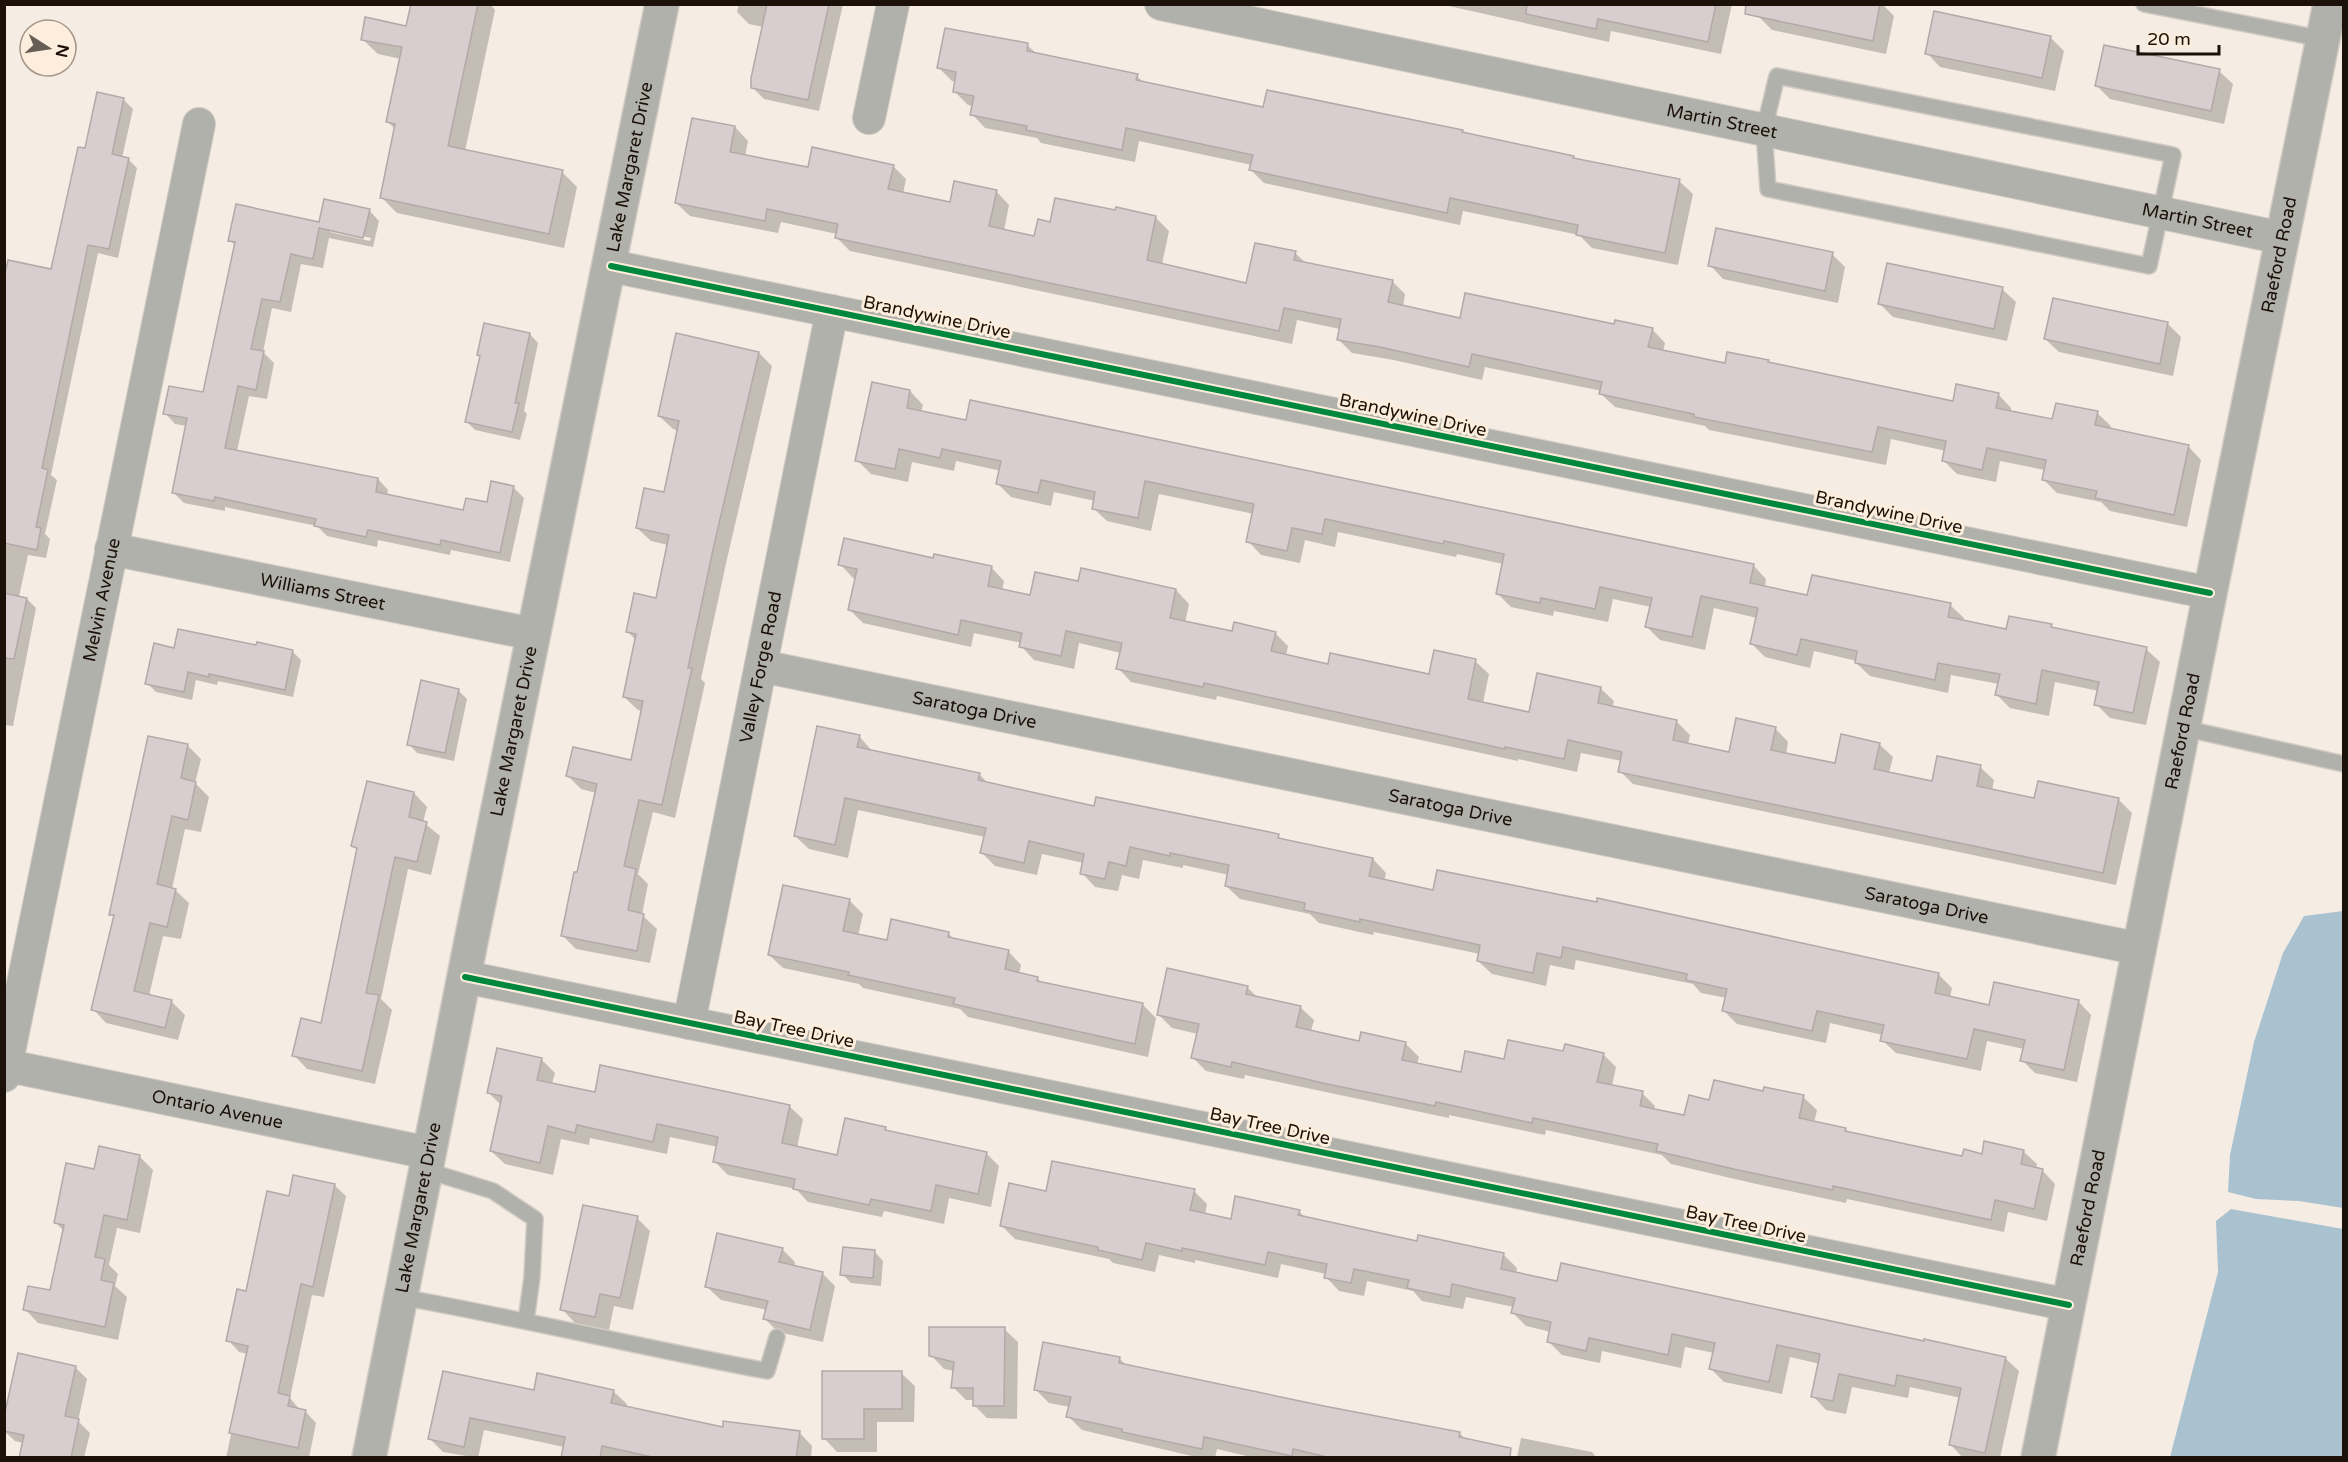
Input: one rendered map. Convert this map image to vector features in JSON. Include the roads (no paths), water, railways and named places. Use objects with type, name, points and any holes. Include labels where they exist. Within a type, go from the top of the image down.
[{"type":"street","name":"Lake Margaret Drive","points":[[369,1458],[533,634],[611,266],[662,4]]},
{"type":"street","points":[[869,118],[893,4]]},
{"type":"street","name":"Martin Street","points":[[1161,4],[2282,238]]},
{"type":"street","name":"Raeford Road","points":[[2038,1458],[2330,4]]},
{"type":"street","name":"Melvin Avenue","points":[[5,1069],[200,124]]},
{"type":"street","name":"Brandywine Drive","points":[[611,266],[2210,593]]},
{"type":"street","name":"Valley Forge Road","points":[[689,1023],[832,311]]},
{"type":"street","name":"Williams Street","points":[[111,549],[533,634]]},
{"type":"street","name":"Saratoga Drive","points":[[760,666],[2140,949]]},
{"type":"street","name":"Bay Tree Drive","points":[[465,977],[2069,1305]]},
{"type":"street","name":"Ontario Avenue","points":[[5,1069],[427,1162]]},
{"type":"lane","points":[[2144,4],[2323,39]]},
{"type":"lane","points":[[1777,76],[2173,155],[2161,213],[2149,266],[1768,189],[1764,130],[1777,76]]},
{"type":"lane","points":[[2183,728],[2343,764]]},
{"type":"lane","points":[[427,1162],[493,1191],[535,1219],[532,1277],[526,1321]]},
{"type":"lane","points":[[401,1297],[767,1371],[777,1337]]},
{"type":"water","points":[[2343,911],[2343,1208],[2299,1201],[2256,1199],[2228,1192],[2230,1155],[2254,1042],[2283,953],[2304,916]]},
{"type":"water","points":[[2231,1209],[2343,1229],[2343,1457],[2170,1457],[2218,1272],[2216,1221]]}]
